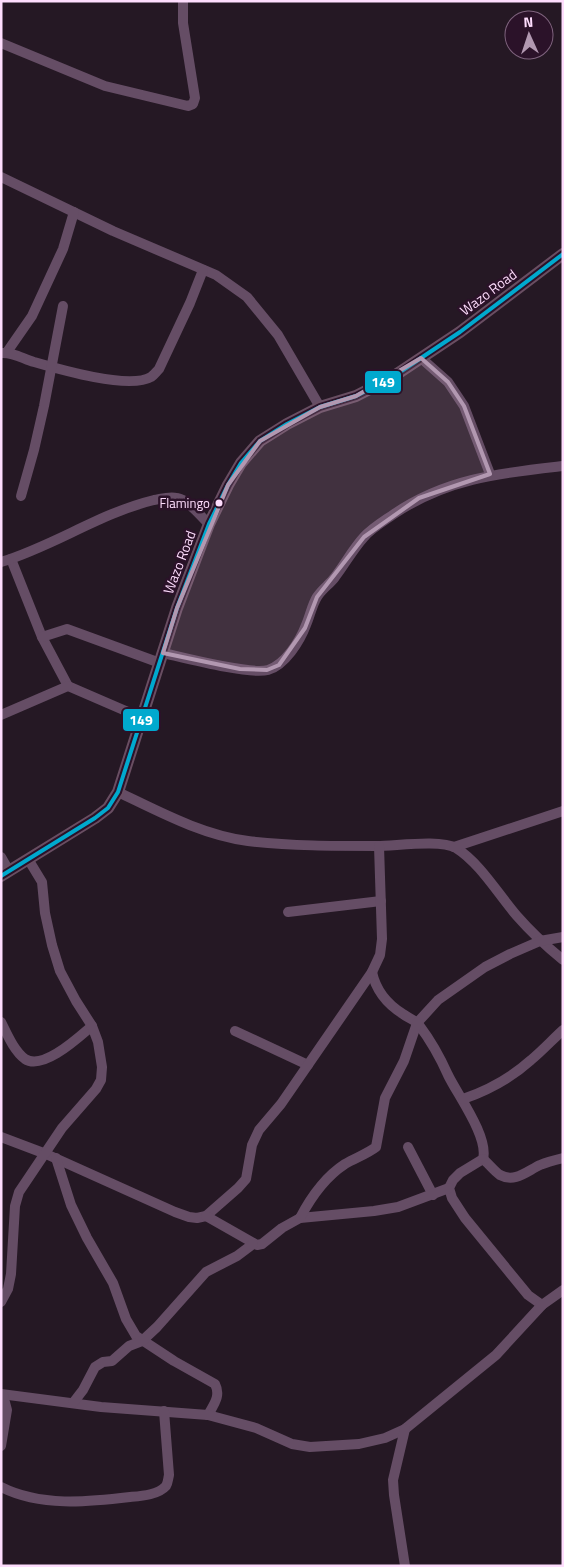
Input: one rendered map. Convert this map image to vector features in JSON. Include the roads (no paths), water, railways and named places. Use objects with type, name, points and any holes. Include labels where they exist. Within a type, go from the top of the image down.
[{"type":"main road","name":"Wazo Road","points":[[5,874],[95,818],[108,808],[118,792],[177,608],[209,524],[237,470],[260,441],[286,424],[320,407],[356,396],[391,378],[460,332],[563,254]]},
{"type":"street","points":[[1,43],[105,86],[188,106],[193,104],[195,98],[184,23],[183,1]]},
{"type":"street","points":[[1,177],[74,212],[216,275],[247,297],[278,335],[320,407]]},
{"type":"street","points":[[74,212],[63,249],[32,316],[4,352],[89,377],[130,380],[142,380],[151,377],[158,369],[190,303],[203,270]]},
{"type":"street","points":[[21,496],[34,450],[53,367],[63,306]]},
{"type":"street","points":[[421,358],[448,382],[464,406],[490,474]]},
{"type":"street","points":[[42,637],[67,629],[162,658],[240,669],[267,670],[279,665],[291,650],[305,628],[317,597],[334,580],[364,537],[387,519],[419,498],[442,488],[490,474],[563,466]]},
{"type":"street","points":[[142,718],[68,686],[42,637],[6,560],[132,506],[169,497],[184,501],[209,524]]},
{"type":"street","points":[[1,715],[68,686]]},
{"type":"street","points":[[118,792],[175,819],[220,836],[276,844],[379,846],[427,844],[454,847],[563,811]]},
{"type":"street","points":[[1,1137],[51,1156],[175,1212],[189,1217],[206,1216],[246,1179],[252,1145],[259,1130],[281,1104],[372,972],[380,955],[382,939],[379,846]]},
{"type":"street","points":[[454,847],[471,860],[540,941],[563,960]]},
{"type":"street","points":[[1,857],[5,874]]},
{"type":"street","points":[[1,1302],[8,1289],[11,1274],[16,1199],[19,1192],[51,1156],[62,1128],[96,1089],[101,1080],[101,1053],[92,1026],[60,971],[45,913],[42,882],[28,859]]},
{"type":"street","points":[[288,912],[381,901]]},
{"type":"street","points":[[300,1218],[312,1195],[331,1175],[344,1164],[376,1147],[385,1098],[404,1061],[417,1023],[438,1000],[485,967],[510,954],[540,941],[563,937]]},
{"type":"street","points":[[372,972],[374,983],[386,1001],[417,1023],[442,1058],[448,1076],[473,1118],[484,1149],[483,1158]]},
{"type":"street","points":[[1,1022],[19,1054],[24,1058],[34,1061],[53,1056],[92,1026]]},
{"type":"street","points":[[463,1099],[484,1092],[508,1079],[533,1059],[563,1030]]},
{"type":"street","points":[[235,1031],[308,1064]]},
{"type":"street","points":[[408,1147],[433,1194]]},
{"type":"street","points":[[51,1156],[71,1205],[87,1238],[113,1283],[126,1319],[139,1339],[215,1384],[218,1390],[218,1398],[208,1415]]},
{"type":"street","points":[[483,1158],[499,1174],[513,1178],[521,1176],[539,1165],[563,1158]]},
{"type":"street","points":[[483,1158],[452,1180],[449,1188],[452,1198],[465,1218],[528,1295],[542,1305]]},
{"type":"street","points":[[206,1216],[257,1245],[262,1244],[288,1224],[300,1218],[398,1207],[449,1188]]},
{"type":"street","points":[[73,1403],[94,1367],[103,1362],[112,1361],[129,1346],[157,1327],[206,1272],[236,1256],[253,1244]]},
{"type":"street","points":[[1,1446],[7,1410],[2,1395],[101,1407],[208,1415],[256,1428],[292,1444],[310,1447],[359,1444],[385,1438],[405,1429],[496,1354],[542,1305],[563,1290]]},
{"type":"street","points":[[7,1410],[20,1397]]},
{"type":"street","points":[[1,1487],[17,1494],[52,1500],[94,1501],[149,1495],[162,1490],[167,1484],[169,1475],[164,1411]]},
{"type":"street","points":[[405,1429],[393,1480],[405,1566]]},
{"type":"place","name":"Flamingo","points":[[219,503]]}]
